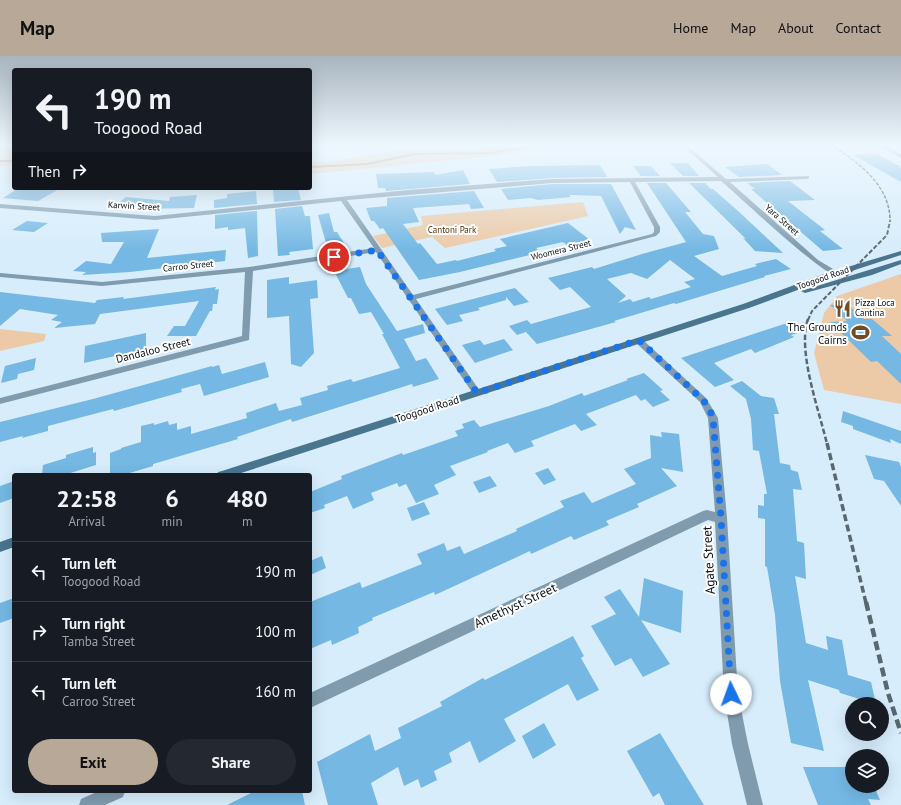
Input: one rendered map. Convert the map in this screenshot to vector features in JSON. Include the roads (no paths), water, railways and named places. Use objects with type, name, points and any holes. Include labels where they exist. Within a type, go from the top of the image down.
[{"type":"street","name":"Karwin Street","points":[[0,206],[155,218],[343,199],[552,181],[593,180]]},
{"type":"street","name":"Woomera Street","points":[[411,298],[654,236],[657,232],[657,227],[632,180]]},
{"type":"street","name":"Karwin Street","points":[[720,180],[724,180]]},
{"type":"street","name":"Yara Street","points":[[724,180],[816,261],[835,274]]},
{"type":"street","points":[[343,199],[477,393]]},
{"type":"street","name":"Carroo Street","points":[[0,275],[102,284],[249,269],[377,250]]},
{"type":"street","name":"Toogood Road","points":[[228,473],[746,306],[835,274],[901,253]]},
{"type":"street","name":"Toogood Road","points":[[746,306],[845,280],[901,262]]},
{"type":"street","name":"Dandaloo Street","points":[[0,401],[246,338],[249,269]]},
{"type":"street","points":[[835,274],[845,280]]},
{"type":"street","name":"Agate Street","points":[[639,340],[693,390],[709,408],[713,418],[721,518],[731,694],[740,744],[755,805]]},
{"type":"street","name":"Amethyst Street","points":[[312,700],[707,515],[721,518]]},
{"type":"street","points":[[0,546],[12,543]]},
{"type":"street","points":[[87,805],[113,793]]},
{"type":"railway","points":[[874,180],[885,197],[889,209],[890,221]]},
{"type":"railway","points":[[808,320],[812,311],[887,235],[890,221]]},
{"type":"railway","points":[[808,319],[805,332],[807,364],[810,381],[827,444]]},
{"type":"railway","points":[[827,443],[866,603]]},
{"type":"railway","points":[[866,602],[888,693],[901,733]]},
{"type":"place","name":"Pizza Loca Cantina","points":[[842,308]]},
{"type":"place","name":"The Grounds Cairns","points":[[860,333]]},
{"type":"park label","name":"Cantoni Park","points":[[452,230]]}]
